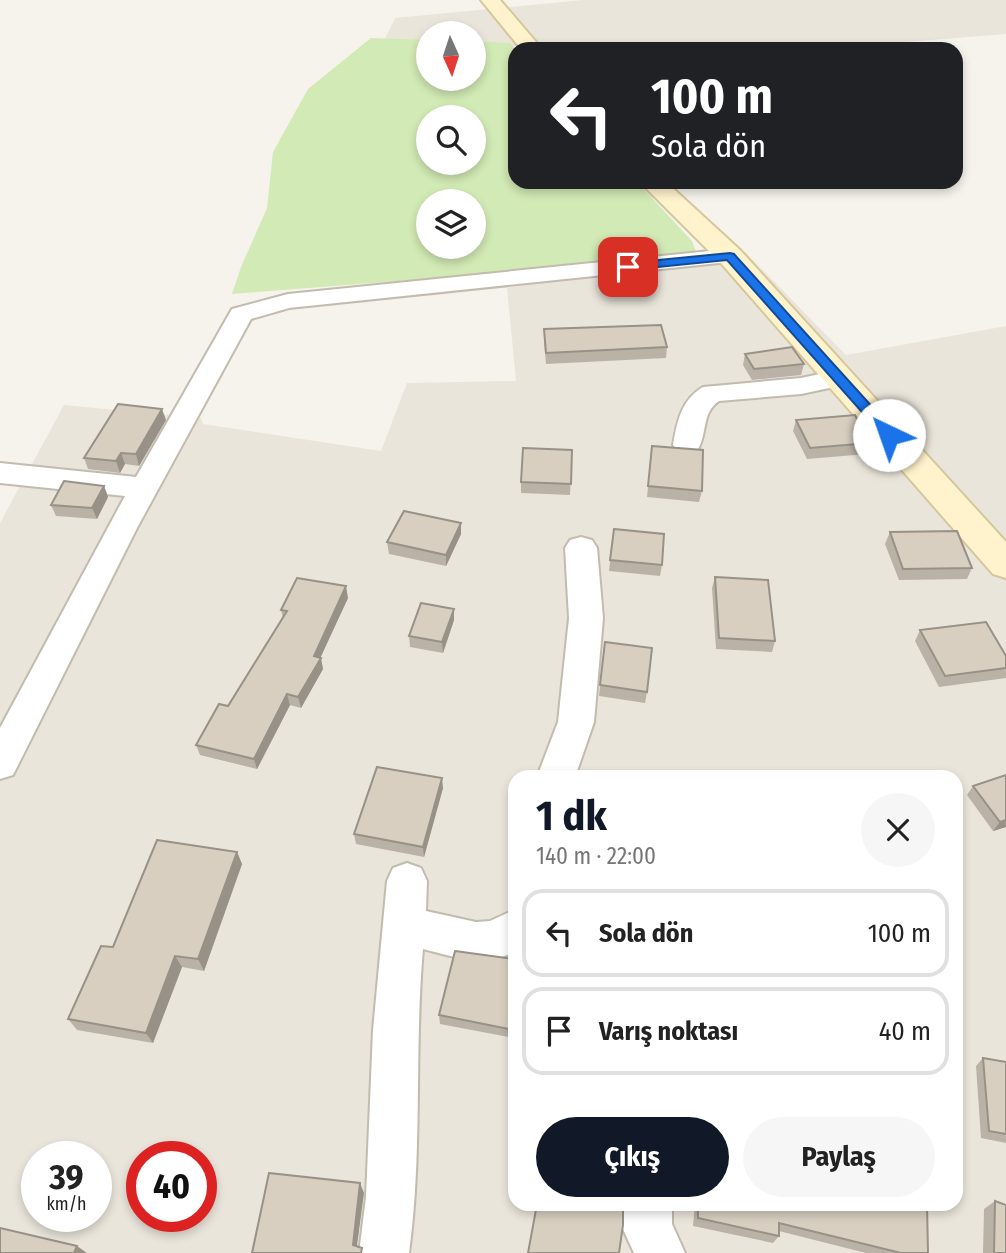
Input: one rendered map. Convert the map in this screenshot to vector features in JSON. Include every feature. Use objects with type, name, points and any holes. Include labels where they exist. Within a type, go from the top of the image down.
[{"type":"street","points":[[490,0],[526,42]]},
{"type":"street","points":[[659,189],[730,256],[1006,565]]},
{"type":"street","points":[[0,764],[144,488],[240,314],[288,301],[730,256]]},
{"type":"street","points":[[687,445],[694,409],[702,398],[713,393],[801,386],[839,379]]},
{"type":"street","points":[[0,473],[144,488]]},
{"type":"street","points":[[559,770],[576,722],[586,618],[582,548]]},
{"type":"street","points":[[384,1253],[392,1207],[395,1027],[407,926],[407,881]]},
{"type":"street","points":[[407,926],[476,942],[496,940],[508,933]]},
{"type":"street","points":[[648,1211],[648,1227],[660,1253]]},
{"type":"shaded area","points":[[583,0],[1006,0],[1006,34],[907,42],[508,42],[508,46],[486,46],[486,21],[416,21],[416,47],[381,47],[395,18]]},
{"type":"shaded area","points":[[744,251],[846,355],[1006,326],[1006,1253],[0,1253],[0,523],[64,405],[201,418],[203,424],[381,451],[407,383],[516,381],[507,288]]},
{"type":"green space","points":[[371,38],[416,40],[416,91],[486,91],[486,42],[508,43],[508,189],[644,189],[692,241],[696,252],[679,259],[232,294],[267,208],[273,152],[308,89]]},
{"type":"building","points":[[661,325],[667,347],[546,353],[544,329]]},
{"type":"building","points":[[792,347],[804,364],[754,369],[745,354]]},
{"type":"building","points":[[118,404],[162,409],[136,454],[121,453],[116,461],[84,458]]},
{"type":"building","points":[[855,415],[870,443],[810,448],[796,420]]},
{"type":"building","points":[[652,446],[703,450],[702,491],[648,486]]},
{"type":"building","points":[[523,448],[572,450],[571,484],[521,482]]},
{"type":"building","points":[[64,481],[104,486],[92,508],[51,505]]},
{"type":"building","points":[[404,511],[461,523],[446,555],[387,542]]},
{"type":"building","points":[[614,529],[664,534],[662,565],[610,560]]},
{"type":"building","points":[[957,531],[972,568],[903,569],[890,532]]},
{"type":"building","points":[[715,577],[768,580],[775,641],[719,638]]},
{"type":"building","points":[[297,578],[346,586],[314,656],[321,658],[298,697],[287,694],[254,759],[196,745],[219,704],[228,706],[287,611],[281,610]]},
{"type":"building","points":[[421,603],[454,609],[442,642],[409,636]]},
{"type":"building","points":[[986,622],[1006,656],[1006,668],[945,676],[920,630]]},
{"type":"building","points":[[605,642],[652,648],[647,692],[600,685]]},
{"type":"building","points":[[377,767],[442,778],[423,847],[354,834]]},
{"type":"building","points":[[1006,775],[1006,820],[1000,822],[973,786]]},
{"type":"building","points":[[157,840],[237,852],[198,959],[175,956],[146,1033],[68,1019],[101,946],[113,947]]},
{"type":"building","points":[[455,951],[508,958],[508,1029],[439,1015]]},
{"type":"building","points":[[983,1058],[1006,1062],[1006,1134],[989,1131]]},
{"type":"building","points":[[269,1173],[360,1183],[353,1245],[362,1248],[361,1253],[252,1253]]},
{"type":"building","points":[[995,1201],[1006,1205],[1006,1253],[994,1253]]},
{"type":"building","points":[[536,1211],[623,1211],[619,1253],[528,1253]]},
{"type":"building","points":[[698,1211],[927,1211],[928,1253],[901,1253],[779,1223],[779,1236],[698,1218]]},
{"type":"building","points":[[0,1228],[77,1246],[74,1253],[0,1253]]},
{"type":"route","points":[[628,267],[730,256],[889,435]]}]
